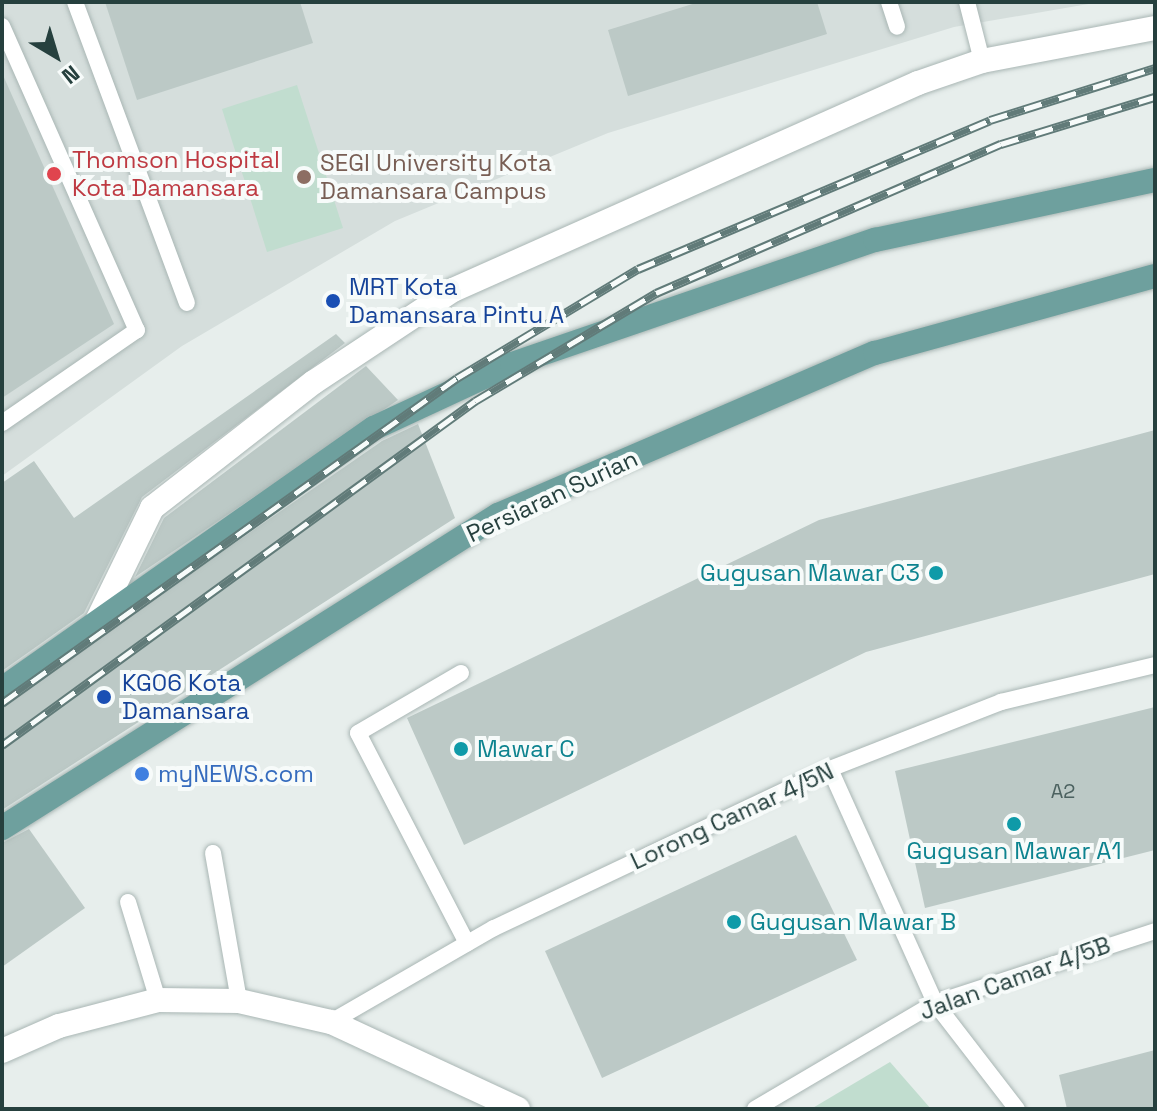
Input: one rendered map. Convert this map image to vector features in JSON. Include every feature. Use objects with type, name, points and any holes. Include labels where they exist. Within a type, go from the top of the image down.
[{"type":"main road","points":[[2,689],[374,428],[512,364],[875,240],[1155,180]]},
{"type":"main road","name":"Persiaran Surian","points":[[2,828],[498,515],[875,353],[1155,276]]},
{"type":"street","points":[[97,621],[152,508],[314,382],[453,290],[982,61],[1155,28]]},
{"type":"street","points":[[2,1051],[158,1000],[239,1001],[331,1022],[518,1109]]},
{"type":"lane","points":[[75,2],[187,303]]},
{"type":"lane","points":[[889,2],[897,27]]},
{"type":"lane","points":[[967,2],[982,61]]},
{"type":"lane","points":[[2,26],[137,330],[2,423]]},
{"type":"lane","name":"Lorong Camar 4/5N","points":[[331,1022],[467,943],[830,769],[1001,702],[1155,665]]},
{"type":"lane","points":[[461,673],[358,733],[467,943]]},
{"type":"lane","points":[[830,769],[935,1003],[1017,1109]]},
{"type":"lane","points":[[213,853],[239,1001]]},
{"type":"lane","points":[[128,902],[158,1000]]},
{"type":"lane","name":"Jalan Camar 4/5B","points":[[755,1109],[935,1003],[1155,931]]},
{"type":"shaded area","name":"SEGI University Kota Damansara Campus","points":[[2,2],[1100,2],[954,27],[608,133],[395,221],[182,346],[2,476]]},
{"type":"green space","points":[[297,85],[343,228],[267,252],[222,109]]},
{"type":"green space","points":[[890,1062],[931,1109],[811,1109]]},
{"type":"building","points":[[105,2],[300,2],[313,43],[137,100]]},
{"type":"building","points":[[699,2],[817,2],[827,34],[628,96],[608,30]]},
{"type":"building","points":[[2,73],[114,324],[2,398]]},
{"type":"building","points":[[336,334],[345,343],[142,497],[84,613],[2,671],[2,483],[34,461],[74,518]]},
{"type":"building","points":[[366,366],[398,400],[135,577],[164,518]]},
{"type":"building","points":[[418,424],[455,518],[2,810],[2,704],[382,441]]},
{"type":"building","points":[[1155,430],[1155,574],[866,652],[464,845],[407,718],[819,520]]},
{"type":"building","points":[[1155,707],[1155,850],[925,908],[895,771]]},
{"type":"building","points":[[29,829],[85,908],[2,967],[2,843]]},
{"type":"building","points":[[796,835],[857,960],[602,1078],[545,951]]},
{"type":"building","points":[[1155,1050],[1155,1109],[1067,1109],[1059,1075]]},
{"type":"railway","points":[[2,703],[457,378],[638,269],[990,120],[1155,68]]},
{"type":"railway","points":[[2,745],[475,401],[656,293],[1001,144],[1155,97]]},
{"type":"place","name":"Thomson Hospital Kota Damansara","points":[[54,174]]},
{"type":"place","name":"SEGI University Kota Damansara Campus","points":[[304,177]]},
{"type":"place","name":"MRT Kota Damansara Pintu A","points":[[333,301]]},
{"type":"place","name":"Gugusan Mawar C3","points":[[936,573]]},
{"type":"place","name":"KG06 Kota Damansara","points":[[104,697]]},
{"type":"place","name":"Mawar C","points":[[461,749]]},
{"type":"place","name":"myNEWS.com","points":[[142,774]]},
{"type":"place","name":"Gugusan Mawar A1","points":[[1014,824]]},
{"type":"place","name":"Gugusan Mawar B","points":[[734,922]]}]
